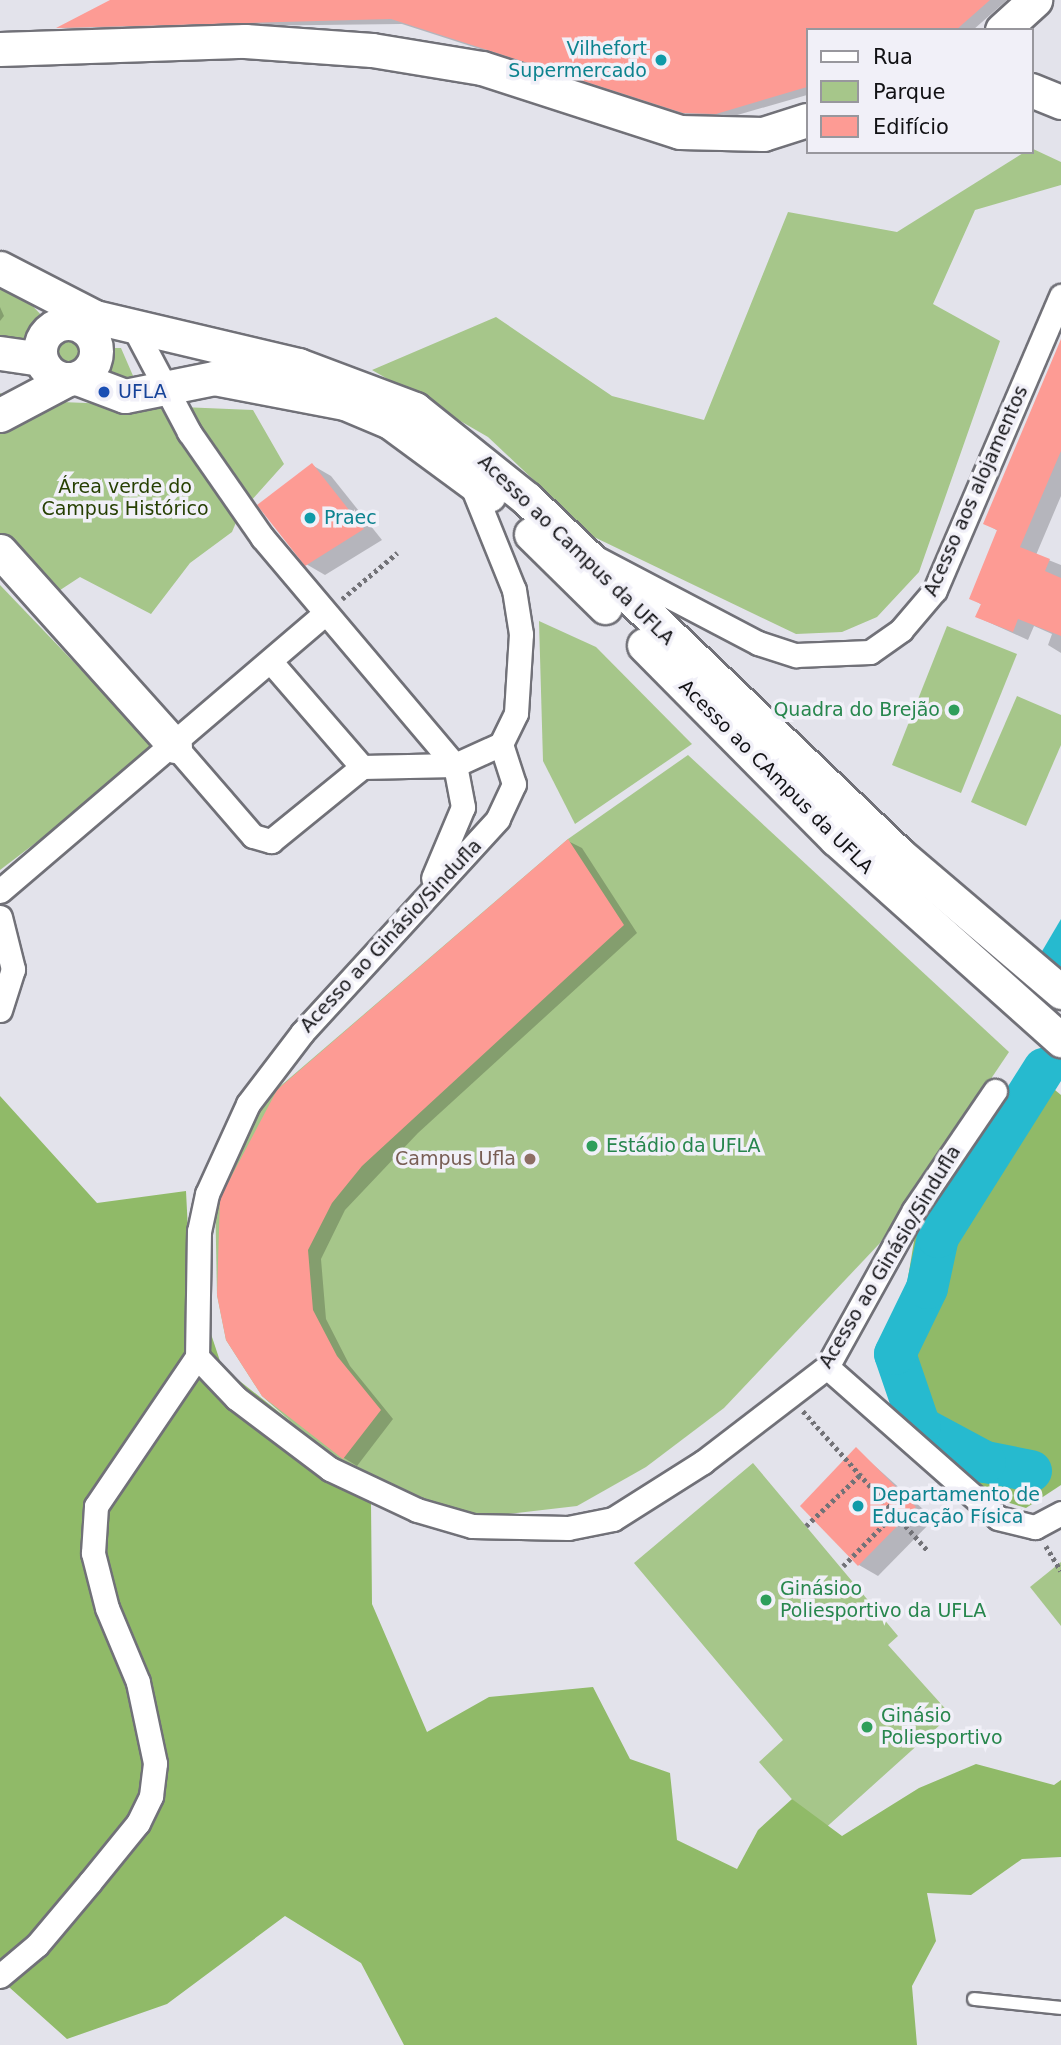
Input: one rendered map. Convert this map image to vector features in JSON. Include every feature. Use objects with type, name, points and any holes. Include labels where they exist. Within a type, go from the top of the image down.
[{"type":"street","points":[[1004,28],[1035,0]]},
{"type":"street","points":[[0,49],[245,41],[372,50],[482,68],[680,132],[762,134],[806,120]]},
{"type":"street","points":[[1033,91],[1061,102]]},
{"type":"street","name":"Acesso ao Campus da UFLA","points":[[0,268],[89,322],[134,328],[298,365],[415,409],[458,439],[585,554],[677,647],[899,854],[1061,992]]},
{"type":"street","name":"Acesso aos alojamentos","points":[[585,554],[659,586],[721,627],[796,655],[833,658],[870,652],[920,612],[1061,296]]},
{"type":"street","points":[[0,415],[72,379],[97,354],[89,322],[70,322],[46,332],[41,359],[46,369],[72,379]]},
{"type":"street","points":[[134,328],[165,390],[225,486],[325,613],[455,765],[463,807],[423,896]]},
{"type":"street","points":[[0,353],[41,359]]},
{"type":"street","name":"Acesso ao CAmpus da UFLA","points":[[72,379],[125,396],[214,378],[345,403],[390,422],[468,476],[836,839],[1061,1040]]},
{"type":"street","points":[[0,551],[253,836],[271,841],[362,767],[455,765],[501,744],[516,713],[522,634],[513,590],[468,476]]},
{"type":"street","points":[[0,891],[174,746],[325,613]]},
{"type":"street","points":[[677,647],[721,627]]},
{"type":"street","points":[[271,662],[362,767]]},
{"type":"street","name":"Acesso ao Ginásio/Sindufla","points":[[501,744],[514,784],[509,800],[472,850],[423,896],[302,1032],[248,1104],[207,1194],[199,1231],[197,1357],[236,1398],[330,1469],[417,1510],[520,1531],[613,1519],[703,1462],[827,1367],[914,1210],[995,1091]]},
{"type":"street","points":[[0,917],[13,969],[0,1010]]},
{"type":"street","points":[[0,1976],[81,1893],[138,1823],[151,1796],[155,1763],[138,1682],[107,1608],[93,1553],[96,1506],[197,1357]]},
{"type":"street","points":[[827,1367],[974,1503],[1018,1528],[1035,1527],[1061,1513]]},
{"type":"lane","points":[[974,1999],[1061,2008]]},
{"type":"path","points":[[325,613],[397,553]]},
{"type":"path","points":[[820,1431],[862,1473],[928,1551]]},
{"type":"path","points":[[806,1526],[862,1473]]},
{"type":"path","points":[[843,1566],[896,1512]]},
{"type":"path","points":[[1035,1527],[1061,1571]]},
{"type":"green space","points":[[1033,149],[1061,162],[1061,185],[975,210],[933,304],[1000,341],[919,572],[877,617],[842,632],[796,634],[594,537],[488,437],[372,370],[496,317],[612,396],[704,420],[788,212],[897,232],[1021,154],[1033,154]]},
{"type":"green space","points":[[0,287],[24,297],[45,319],[25,338],[0,338]]},
{"type":"green space","points":[[66,335],[78,340],[83,352],[78,364],[66,369],[54,364],[49,352],[54,340]]},
{"type":"green space","points":[[100,348],[121,348],[137,385],[91,381],[101,365]]},
{"type":"green space","name":"Área verde do Campus Histórico","points":[[0,393],[14,400],[253,410],[284,464],[240,513],[232,532],[190,563],[151,614],[80,577],[45,600],[0,575]]},
{"type":"green space","points":[[0,585],[158,750],[0,870]]},
{"type":"green space","points":[[539,621],[596,647],[692,744],[575,824],[543,761]]},
{"type":"green space","name":"Quadra do Brejão","points":[[947,626],[1017,654],[961,793],[892,765]]},
{"type":"green space","points":[[1017,696],[1061,715],[1061,745],[1026,826],[971,802]]},
{"type":"green space","name":"Estádio da UFLA","points":[[688,755],[1009,1052],[881,1242],[724,1408],[646,1467],[577,1506],[492,1516],[413,1503],[339,1464],[262,1396],[226,1340],[217,1295],[215,1191],[263,1101],[568,839]]},
{"type":"green space","points":[[1037,1075],[1061,1095],[1061,1485],[1026,1508],[993,1498],[918,1429],[890,1387],[916,1229]]},
{"type":"green space","points":[[0,1096],[97,1203],[186,1191],[190,1271],[222,1367],[294,1424],[371,1503],[372,1604],[427,1732],[489,1697],[593,1687],[630,1759],[670,1773],[677,1840],[737,1869],[758,1830],[792,1799],[842,1836],[919,1788],[976,1764],[1054,1785],[1061,1780],[1061,1857],[1022,1859],[971,1895],[927,1893],[936,1941],[912,1986],[917,2045],[404,2045],[361,1963],[285,1916],[167,2004],[67,2039],[0,1979]]},
{"type":"green space","name":"Ginásioo Poliesportivo da UFLA","points":[[753,1463],[898,1636],[888,1645],[951,1715],[821,1832],[759,1762],[783,1740],[634,1563]]},
{"type":"green space","points":[[1061,1562],[1061,1626],[1030,1587]]},
{"type":"water","points":[[1061,919],[1061,973],[1038,958]]},
{"type":"building","name":"Vilhefort Supermercado","points":[[110,0],[990,0],[958,28],[806,28],[806,87],[716,114],[683,113],[391,19],[56,28]]},
{"type":"building","points":[[1061,339],[1061,451],[1020,547],[1050,559],[1045,571],[1061,578],[1061,636],[1018,619],[1013,632],[975,617],[981,604],[969,599],[997,530],[983,524]]},
{"type":"building","name":"Praec","points":[[312,463],[364,529],[305,566],[257,505]]},
{"type":"building","points":[[568,839],[624,925],[362,1166],[332,1203],[308,1250],[313,1310],[337,1356],[381,1410],[343,1459],[262,1396],[226,1340],[217,1295],[220,1198],[277,1090]]},
{"type":"building","name":"Departamento de Educação Física","points":[[856,1447],[916,1507],[858,1566],[800,1506]]},
{"type":"waterway","points":[[1031,1471],[985,1462],[920,1427],[895,1354],[927,1288],[938,1237],[1044,1069]]},
{"type":"place","name":"Vilhefort Supermercado","points":[[661,60]]},
{"type":"place","name":"UFLA","points":[[104,392]]},
{"type":"place","name":"Praec","points":[[310,518]]},
{"type":"place","name":"Quadra do Brejão","points":[[954,710]]},
{"type":"place","name":"Estádio da UFLA","points":[[592,1146]]},
{"type":"place","name":"Campus Ufla","points":[[530,1159]]},
{"type":"place","name":"Departamento de Educação Física","points":[[858,1506]]},
{"type":"place","name":"Ginásioo Poliesportivo da UFLA","points":[[766,1600]]},
{"type":"place","name":"Ginásio Poliesportivo","points":[[867,1727]]}]
